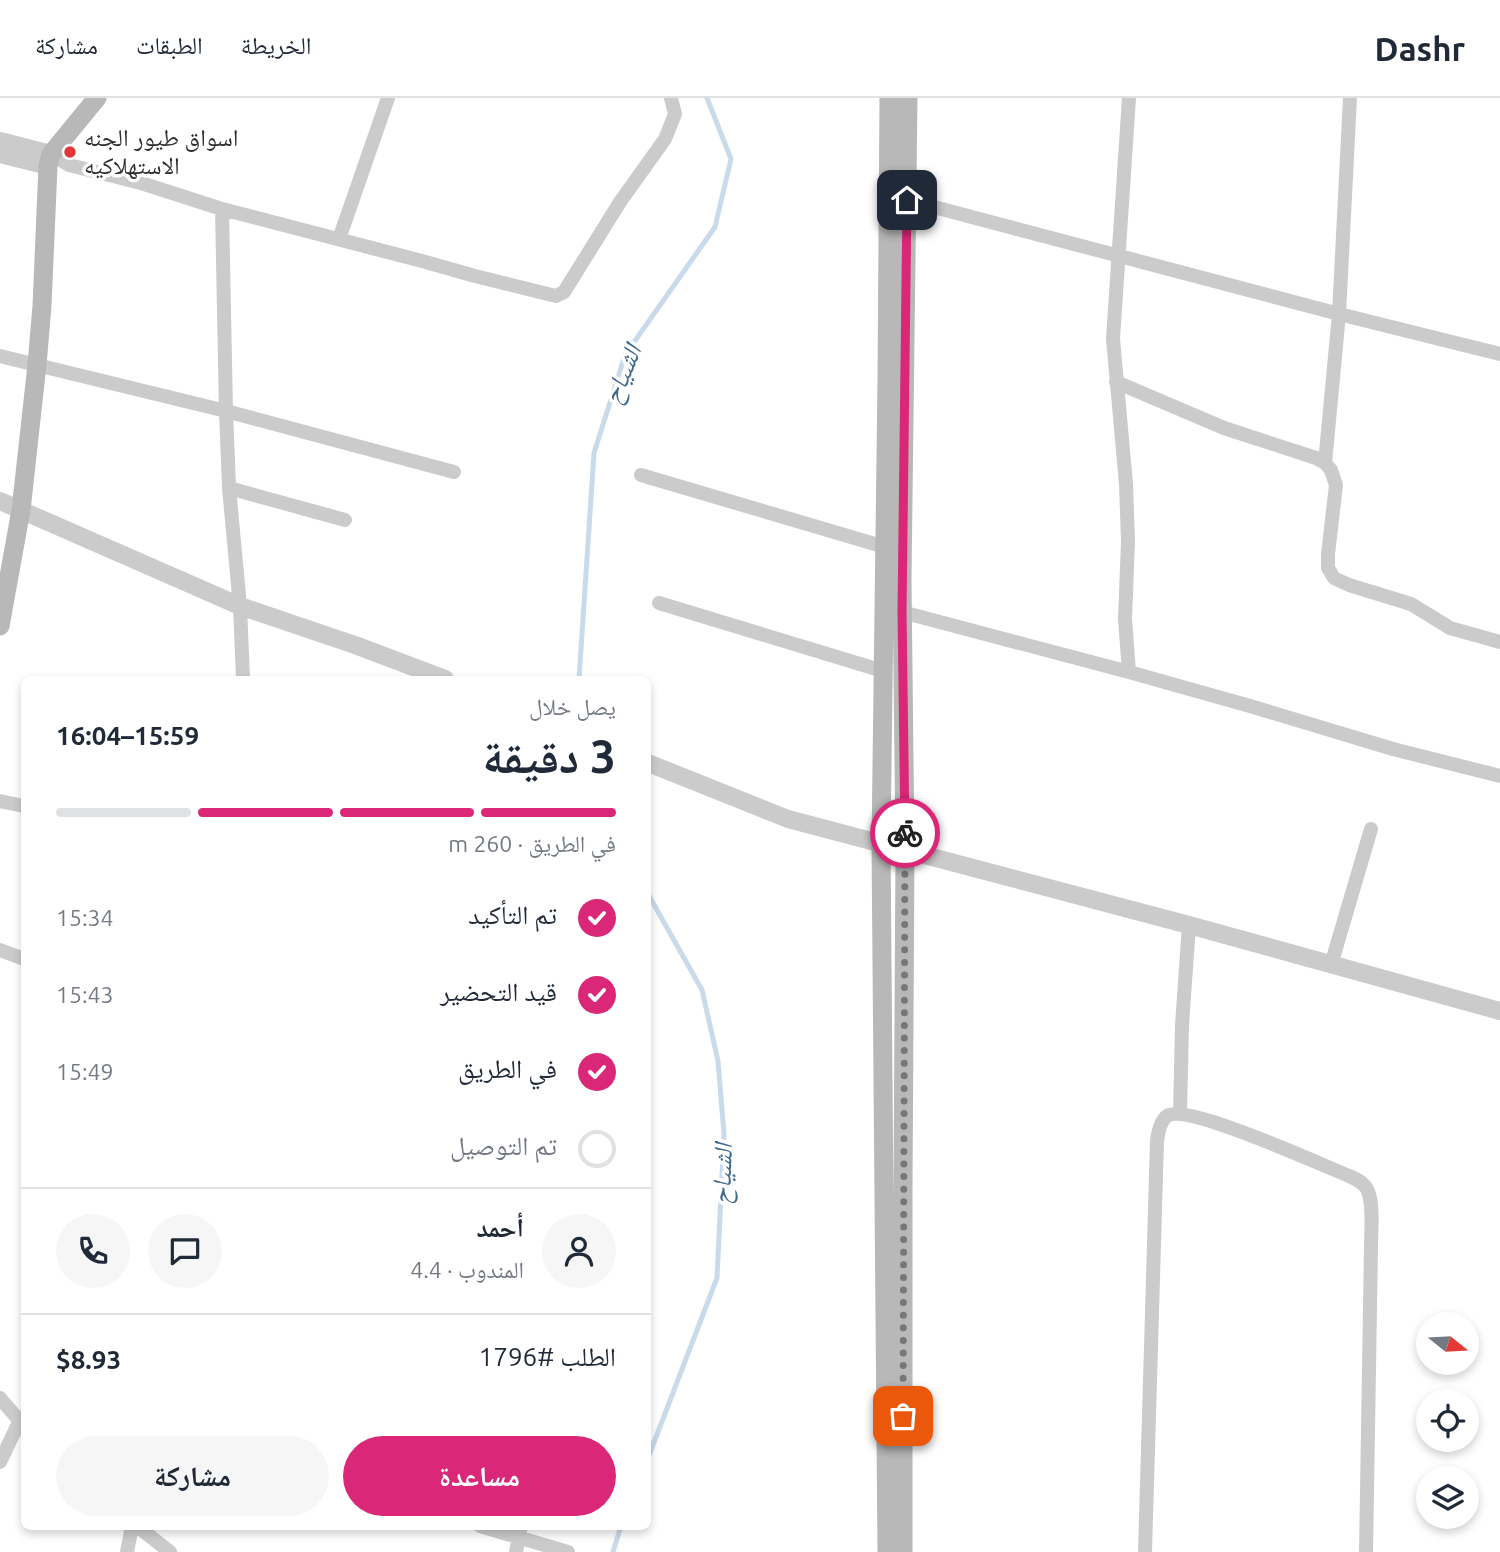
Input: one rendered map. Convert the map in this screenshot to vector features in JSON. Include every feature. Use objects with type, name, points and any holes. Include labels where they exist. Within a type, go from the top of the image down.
[{"type":"main road","points":[[0,626],[21,510],[37,365],[50,160],[97,98]]},
{"type":"main road","points":[[889,98],[898,198],[905,849],[903,1552]]},
{"type":"main road","points":[[887,1552],[881,843],[883,671],[898,198],[908,98]]},
{"type":"street","points":[[339,239],[388,98]]},
{"type":"street","points":[[0,141],[50,160],[141,183],[222,209],[556,296],[564,292],[620,202],[665,139],[675,114],[671,98]]},
{"type":"street","points":[[1129,98],[1113,338],[1126,484],[1128,529],[1125,620],[1129,672]]},
{"type":"street","points":[[1325,463],[1339,314],[1350,98]]},
{"type":"street","points":[[0,154],[50,160]]},
{"type":"street","points":[[898,198],[1500,354]]},
{"type":"street","points":[[222,209],[229,488],[240,606],[243,676]]},
{"type":"street","points":[[0,356],[226,411],[454,472]]},
{"type":"street","points":[[1116,382],[1224,428],[1325,463],[1331,470],[1336,485],[1328,554],[1328,568],[1334,578],[1411,604],[1450,628],[1500,642]]},
{"type":"street","points":[[641,475],[885,547]]},
{"type":"street","points":[[229,488],[345,520]]},
{"type":"street","points":[[0,501],[240,606],[437,676]]},
{"type":"street","points":[[659,603],[883,671]]},
{"type":"street","points":[[902,612],[1251,706],[1393,749],[1500,776]]},
{"type":"street","points":[[651,764],[788,818],[1500,1011]]},
{"type":"street","points":[[0,801],[21,805]]},
{"type":"street","points":[[1331,965],[1371,829]]},
{"type":"street","points":[[1180,1113],[1182,1025],[1189,925]]},
{"type":"street","points":[[0,950],[21,958]]},
{"type":"street","points":[[1145,1552],[1157,1141],[1164,1119],[1168,1115],[1180,1113],[1229,1127],[1349,1176],[1367,1188],[1371,1198],[1371,1247],[1366,1552]]},
{"type":"street","points":[[0,1398],[21,1422]]},
{"type":"street","points":[[0,1462],[21,1425]]},
{"type":"street","points":[[127,1552],[133,1530]]},
{"type":"street","points":[[140,1530],[170,1552]]},
{"type":"street","points":[[516,1552],[520,1531],[568,1552]]},
{"type":"waterway","name":"الشياح","points":[[579,676],[594,453],[625,355],[715,227],[731,159],[707,98]]},
{"type":"waterway","name":"الشياح","points":[[651,899],[702,990],[718,1061],[724,1134],[717,1278],[651,1450]]},
{"type":"waterway","name":"الشياح","points":[[613,1552],[620,1530]]},
{"type":"way so far","points":[[903,1416],[905,833]]},
{"type":"place","name":"اسواق طيور الجنه الاستهلاكيه","points":[[70,152]]},
{"type":"route","points":[[905,833],[902,612],[907,200]]}]
